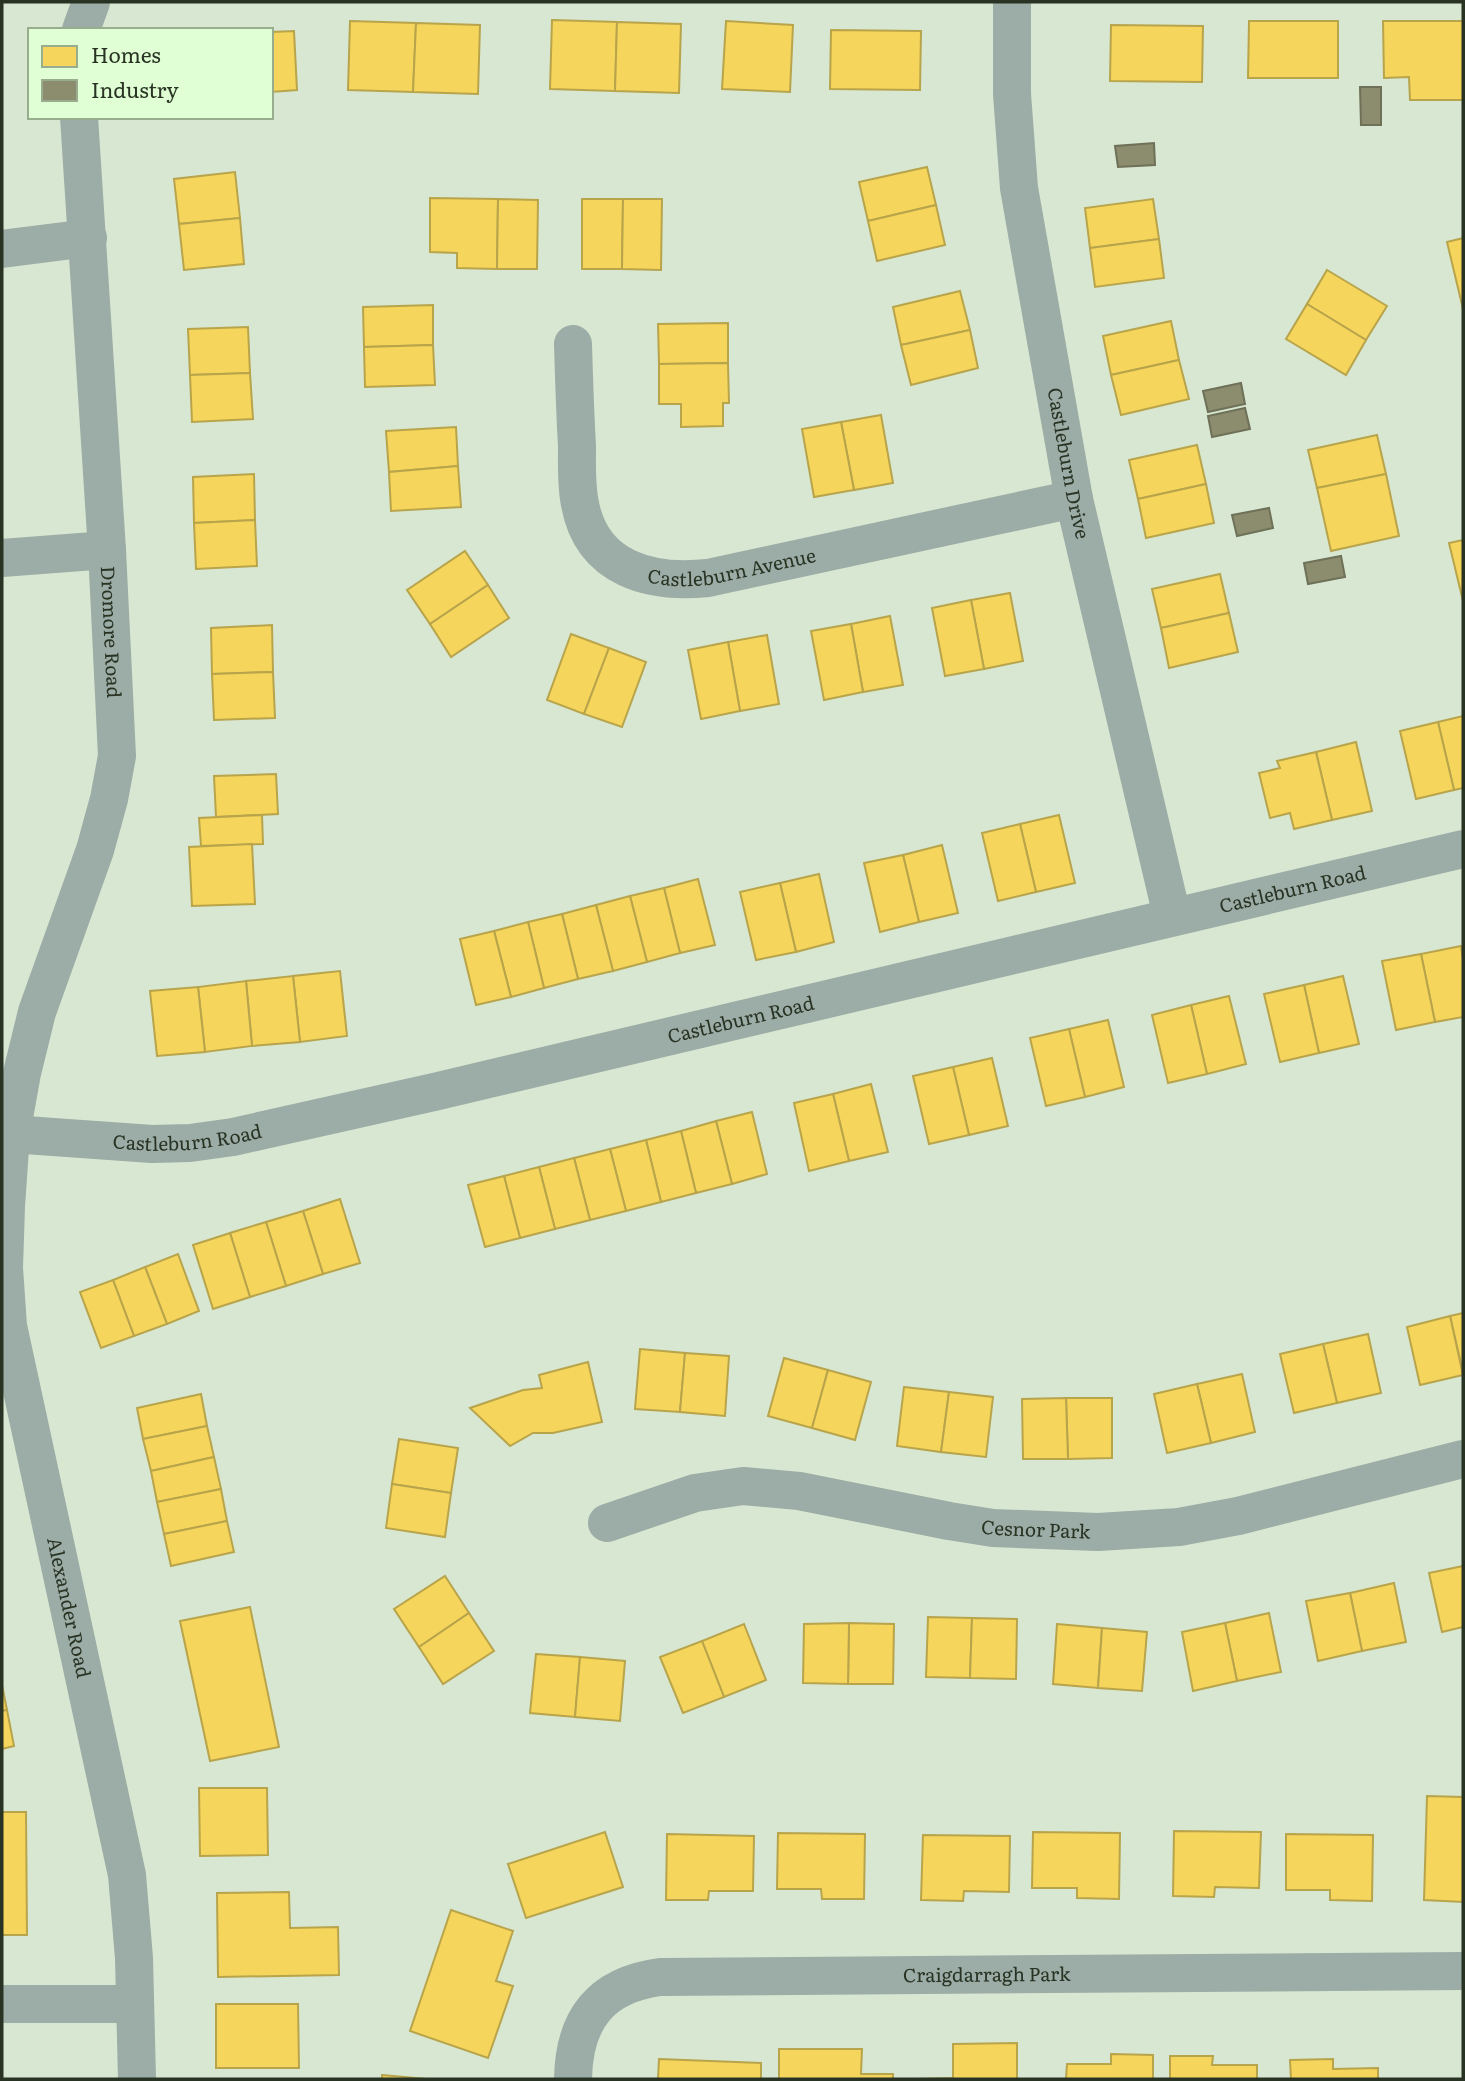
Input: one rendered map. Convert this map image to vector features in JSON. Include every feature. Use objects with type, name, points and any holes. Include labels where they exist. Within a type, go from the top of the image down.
[{"type":"street","points":[[82,28],[91,2]]},
{"type":"street","name":"Castleburn Drive","points":[[1012,2],[1012,94],[1019,188],[1074,499],[1172,916]]},
{"type":"street","name":"Dromore Road","points":[[11,1134],[37,1012],[95,850],[117,756],[107,550],[79,119]]},
{"type":"street","points":[[2,249],[88,238]]},
{"type":"street","name":"Castleburn Avenue","points":[[573,344],[578,493],[584,519],[594,540],[606,555],[625,568],[639,573],[672,579],[708,578],[1074,499]]},
{"type":"street","points":[[2,558],[107,550]]},
{"type":"street","name":"Castleburn Road","points":[[11,1134],[152,1144],[190,1143],[233,1137],[1463,849]]},
{"type":"street","name":"Alexander Road","points":[[11,1134],[4,1268],[8,1326],[127,1875],[134,1958],[137,2079]]},
{"type":"street","name":"Cesnor Park","points":[[607,1523],[695,1493],[743,1486],[799,1490],[993,1528],[1097,1532],[1179,1527],[1238,1516],[1463,1460]]},
{"type":"street","name":"Craigdarragh Park","points":[[573,2079],[579,2036],[592,2010],[625,1985],[660,1977],[1463,1971]]},
{"type":"street","points":[[2,2004],[134,2004]]},
{"type":"building: Homes","points":[[552,20],[617,22],[615,91],[550,89]]},
{"type":"building: Homes","points":[[350,21],[416,23],[413,92],[348,90]]},
{"type":"building: Homes","points":[[726,21],[793,25],[790,92],[722,89]]},
{"type":"building: Homes","points":[[1249,21],[1338,21],[1338,78],[1248,78]]},
{"type":"building: Homes","points":[[1383,21],[1463,21],[1463,100],[1410,100],[1409,77],[1384,78]]},
{"type":"building: Homes","points":[[617,22],[681,24],[679,93],[615,91]]},
{"type":"building: Homes","points":[[416,23],[480,25],[478,94],[413,92]]},
{"type":"building: Homes","points":[[1111,25],[1203,26],[1202,82],[1110,81]]},
{"type":"building: Homes","points":[[831,30],[921,31],[920,90],[830,89]]},
{"type":"building: Homes","points":[[294,31],[297,90],[273,92],[273,32]]},
{"type":"building: Homes","points":[[927,167],[936,205],[868,221],[859,182]]},
{"type":"building: Homes","points":[[235,172],[240,218],[179,224],[174,179]]},
{"type":"building: Homes","points":[[430,198],[498,199],[497,269],[457,268],[457,253],[430,252]]},
{"type":"building: Homes","points":[[498,199],[538,200],[537,269],[497,269]]},
{"type":"building: Homes","points":[[582,199],[623,199],[622,269],[582,269]]},
{"type":"building: Homes","points":[[623,199],[662,199],[661,270],[622,269]]},
{"type":"building: Homes","points":[[1153,199],[1159,239],[1090,248],[1085,208]]},
{"type":"building: Homes","points":[[936,205],[945,245],[877,261],[868,221]]},
{"type":"building: Homes","points":[[240,218],[244,264],[184,270],[179,224]]},
{"type":"building: Homes","points":[[1463,238],[1463,309],[1447,242]]},
{"type":"building: Homes","points":[[1159,239],[1164,278],[1095,287],[1090,248]]},
{"type":"building: Homes","points":[[1327,270],[1387,306],[1366,340],[1307,304]]},
{"type":"building: Homes","points":[[960,291],[970,330],[901,345],[893,307]]},
{"type":"building: Homes","points":[[1307,304],[1366,340],[1346,375],[1286,339]]},
{"type":"building: Homes","points":[[433,305],[433,345],[364,347],[363,307]]},
{"type":"building: Homes","points":[[1171,321],[1179,360],[1111,375],[1103,336]]},
{"type":"building: Homes","points":[[728,323],[728,363],[659,364],[658,324]]},
{"type":"building: Homes","points":[[248,327],[250,373],[190,375],[188,329]]},
{"type":"building: Homes","points":[[970,330],[978,368],[911,385],[901,345]]},
{"type":"building: Homes","points":[[433,345],[435,385],[365,387],[364,347]]},
{"type":"building: Homes","points":[[1179,360],[1189,399],[1121,415],[1111,375]]},
{"type":"building: Homes","points":[[728,363],[729,403],[723,403],[723,426],[681,427],[681,404],[659,404],[659,364]]},
{"type":"building: Homes","points":[[250,373],[253,419],[192,422],[190,375]]},
{"type":"building: Homes","points":[[881,415],[893,483],[854,490],[841,422]]},
{"type":"building: Homes","points":[[841,422],[854,490],[814,497],[802,429]]},
{"type":"building: Homes","points":[[456,427],[458,466],[389,472],[386,431]]},
{"type":"building: Homes","points":[[1377,435],[1386,474],[1317,488],[1308,450]]},
{"type":"building: Homes","points":[[1197,445],[1206,484],[1138,499],[1129,460]]},
{"type":"building: Homes","points":[[458,466],[461,507],[391,511],[389,472]]},
{"type":"building: Homes","points":[[254,474],[255,520],[194,523],[193,477]]},
{"type":"building: Homes","points":[[1386,474],[1399,536],[1331,551],[1317,488]]},
{"type":"building: Homes","points":[[1206,484],[1214,523],[1146,538],[1138,499]]},
{"type":"building: Homes","points":[[255,520],[257,566],[196,569],[194,523]]},
{"type":"building: Homes","points":[[1463,540],[1463,601],[1449,543]]},
{"type":"building: Homes","points":[[465,551],[488,585],[430,624],[407,590]]},
{"type":"building: Homes","points":[[1220,574],[1229,613],[1161,628],[1152,589]]},
{"type":"building: Homes","points":[[488,585],[509,618],[451,657],[430,624]]},
{"type":"building: Homes","points":[[1010,593],[1023,661],[984,669],[971,600]]},
{"type":"building: Homes","points":[[971,600],[984,669],[945,676],[932,608]]},
{"type":"building: Homes","points":[[1229,613],[1238,652],[1169,668],[1161,628]]},
{"type":"building: Homes","points":[[890,616],[903,685],[863,692],[851,624]]},
{"type":"building: Homes","points":[[851,624],[863,692],[824,700],[811,631]]},
{"type":"building: Homes","points":[[272,625],[273,672],[212,674],[211,628]]},
{"type":"building: Homes","points":[[571,634],[609,648],[584,714],[547,700]]},
{"type":"building: Homes","points":[[767,635],[779,704],[740,711],[728,642]]},
{"type":"building: Homes","points":[[728,642],[740,711],[701,719],[688,650]]},
{"type":"building: Homes","points":[[609,648],[646,662],[622,727],[584,714]]},
{"type":"building: Homes","points":[[273,672],[275,718],[214,720],[212,674]]},
{"type":"building: Homes","points":[[1463,716],[1463,788],[1454,790],[1438,722]]},
{"type":"building: Homes","points":[[1438,722],[1454,790],[1416,799],[1400,731]]},
{"type":"building: Homes","points":[[1356,742],[1372,811],[1332,820],[1316,752]]},
{"type":"building: Homes","points":[[1316,752],[1332,820],[1294,829],[1290,813],[1270,818],[1259,773],[1280,768],[1277,761]]},
{"type":"building: Homes","points":[[276,774],[278,814],[216,817],[214,776]]},
{"type":"building: Homes","points":[[262,815],[263,844],[201,846],[199,818]]},
{"type":"building: Homes","points":[[1059,815],[1075,883],[1036,892],[1020,824]]},
{"type":"building: Homes","points":[[1020,824],[1036,892],[998,901],[982,833]]},
{"type":"building: Homes","points":[[252,844],[255,904],[192,906],[189,847]]},
{"type":"building: Homes","points":[[942,845],[958,913],[919,922],[903,855]]},
{"type":"building: Homes","points":[[903,855],[919,922],[880,932],[864,863]]},
{"type":"building: Homes","points":[[819,874],[834,942],[796,952],[780,883]]},
{"type":"building: Homes","points":[[698,879],[715,945],[680,953],[664,888]]},
{"type":"building: Homes","points":[[780,883],[796,952],[756,960],[740,892]]},
{"type":"building: Homes","points":[[664,888],[680,953],[647,962],[630,896]]},
{"type":"building: Homes","points":[[630,896],[647,962],[613,971],[596,905]]},
{"type":"building: Homes","points":[[596,905],[613,971],[578,979],[562,914]]},
{"type":"building: Homes","points":[[562,914],[578,979],[544,988],[528,922]]},
{"type":"building: Homes","points":[[528,922],[544,988],[511,997],[494,931]]},
{"type":"building: Homes","points":[[494,931],[511,997],[476,1005],[460,939]]},
{"type":"building: Homes","points":[[1461,946],[1463,1017],[1435,1022],[1421,954]]},
{"type":"building: Homes","points":[[1421,954],[1435,1022],[1396,1030],[1382,961]]},
{"type":"building: Homes","points":[[340,971],[347,1036],[300,1042],[293,976]]},
{"type":"building: Homes","points":[[293,976],[300,1042],[252,1046],[246,981]]},
{"type":"building: Homes","points":[[1343,976],[1359,1044],[1319,1053],[1304,985]]},
{"type":"building: Homes","points":[[246,981],[252,1046],[205,1052],[198,987]]},
{"type":"building: Homes","points":[[1304,985],[1319,1053],[1280,1062],[1264,994]]},
{"type":"building: Homes","points":[[198,987],[205,1052],[157,1056],[150,991]]},
{"type":"building: Homes","points":[[1229,996],[1246,1064],[1207,1074],[1191,1005]]},
{"type":"building: Homes","points":[[1191,1005],[1207,1074],[1168,1083],[1152,1015]]},
{"type":"building: Homes","points":[[1108,1020],[1124,1087],[1085,1097],[1069,1029]]},
{"type":"building: Homes","points":[[1069,1029],[1085,1097],[1046,1106],[1030,1038]]},
{"type":"building: Homes","points":[[992,1058],[1008,1126],[969,1135],[953,1067]]},
{"type":"building: Homes","points":[[953,1067],[969,1135],[929,1144],[913,1076]]},
{"type":"building: Homes","points":[[871,1084],[888,1152],[849,1161],[833,1094]]},
{"type":"building: Homes","points":[[833,1094],[849,1161],[809,1171],[794,1103]]},
{"type":"building: Homes","points":[[752,1112],[767,1174],[732,1184],[716,1121]]},
{"type":"building: Homes","points":[[716,1121],[732,1184],[696,1193],[681,1131]]},
{"type":"building: Homes","points":[[681,1131],[696,1193],[661,1202],[646,1140]]},
{"type":"building: Homes","points":[[646,1140],[661,1202],[626,1211],[610,1149]]},
{"type":"building: Homes","points":[[610,1149],[626,1211],[590,1220],[574,1158]]},
{"type":"building: Homes","points":[[574,1158],[590,1220],[555,1229],[539,1167]]},
{"type":"building: Homes","points":[[539,1167],[555,1229],[520,1238],[504,1176]]},
{"type":"building: Homes","points":[[504,1176],[520,1238],[485,1247],[468,1185]]},
{"type":"building: Homes","points":[[340,1199],[360,1263],[323,1274],[303,1211]]},
{"type":"building: Homes","points":[[303,1211],[323,1274],[286,1286],[266,1222]]},
{"type":"building: Homes","points":[[266,1222],[286,1286],[250,1297],[230,1233]]},
{"type":"building: Homes","points":[[230,1233],[250,1297],[213,1309],[193,1245]]},
{"type":"building: Homes","points":[[178,1254],[199,1311],[167,1324],[145,1267]]},
{"type":"building: Homes","points":[[145,1267],[167,1324],[134,1336],[113,1280]]},
{"type":"building: Homes","points":[[113,1280],[134,1336],[101,1348],[80,1292]]},
{"type":"building: Homes","points":[[1463,1313],[1463,1373],[1450,1316]]},
{"type":"building: Homes","points":[[1450,1316],[1463,1375],[1420,1385],[1407,1327]]},
{"type":"building: Homes","points":[[1368,1334],[1381,1393],[1337,1403],[1323,1344]]},
{"type":"building: Homes","points":[[1323,1344],[1337,1403],[1294,1413],[1280,1354]]},
{"type":"building: Homes","points":[[640,1349],[685,1353],[680,1412],[635,1409]]},
{"type":"building: Homes","points":[[685,1353],[729,1356],[725,1416],[680,1412]]},
{"type":"building: Homes","points":[[784,1358],[828,1370],[812,1428],[768,1416]]},
{"type":"building: Homes","points":[[588,1362],[602,1422],[553,1433],[533,1433],[510,1446],[470,1408],[523,1390],[542,1388],[539,1375]]},
{"type":"building: Homes","points":[[828,1370],[871,1382],[855,1440],[812,1428]]},
{"type":"building: Homes","points":[[1242,1374],[1255,1432],[1211,1443],[1197,1384]]},
{"type":"building: Homes","points":[[1197,1384],[1211,1443],[1167,1453],[1154,1394]]},
{"type":"building: Homes","points":[[904,1387],[949,1392],[941,1452],[897,1446]]},
{"type":"building: Homes","points":[[949,1392],[993,1397],[986,1457],[941,1452]]},
{"type":"building: Homes","points":[[201,1394],[207,1426],[143,1439],[137,1408]]},
{"type":"building: Homes","points":[[1066,1398],[1112,1398],[1112,1458],[1068,1459]]},
{"type":"building: Homes","points":[[1066,1398],[1068,1459],[1023,1459],[1022,1399]]},
{"type":"building: Homes","points":[[207,1426],[214,1457],[151,1471],[143,1439]]},
{"type":"building: Homes","points":[[399,1439],[458,1448],[451,1493],[392,1484]]},
{"type":"building: Homes","points":[[214,1457],[221,1489],[157,1502],[151,1471]]},
{"type":"building: Homes","points":[[392,1484],[451,1493],[445,1537],[386,1528]]},
{"type":"building: Homes","points":[[221,1489],[227,1521],[164,1534],[157,1502]]},
{"type":"building: Homes","points":[[227,1521],[234,1552],[171,1566],[164,1534]]},
{"type":"building: Homes","points":[[1463,1566],[1463,1627],[1442,1632],[1429,1573]]},
{"type":"building: Homes","points":[[445,1576],[469,1613],[419,1647],[394,1609]]},
{"type":"building: Homes","points":[[1394,1583],[1406,1642],[1362,1651],[1350,1593]]},
{"type":"building: Homes","points":[[1350,1593],[1362,1651],[1318,1661],[1306,1601]]},
{"type":"building: Homes","points":[[250,1607],[279,1747],[210,1761],[180,1621]]},
{"type":"building: Homes","points":[[469,1613],[494,1651],[443,1684],[419,1647]]},
{"type":"building: Homes","points":[[1269,1613],[1281,1672],[1237,1681],[1225,1623]]},
{"type":"building: Homes","points":[[928,1617],[972,1618],[970,1678],[926,1677]]},
{"type":"building: Homes","points":[[972,1618],[1017,1619],[1016,1679],[970,1678]]},
{"type":"building: Homes","points":[[849,1623],[894,1624],[893,1684],[848,1684]]},
{"type":"building: Homes","points":[[849,1623],[848,1684],[803,1683],[804,1624]]},
{"type":"building: Homes","points":[[1225,1623],[1237,1681],[1193,1691],[1182,1632]]},
{"type":"building: Homes","points":[[744,1624],[766,1680],[724,1697],[702,1641]]},
{"type":"building: Homes","points":[[1057,1624],[1102,1628],[1098,1688],[1053,1684]]},
{"type":"building: Homes","points":[[1102,1628],[1147,1632],[1142,1691],[1098,1688]]},
{"type":"building: Homes","points":[[702,1641],[724,1697],[683,1713],[660,1657]]},
{"type":"building: Homes","points":[[536,1654],[580,1657],[575,1717],[530,1713]]},
{"type":"building: Homes","points":[[580,1657],[625,1661],[620,1721],[575,1717]]},
{"type":"building: Homes","points":[[2,1685],[7,1710],[2,1711]]},
{"type":"building: Homes","points":[[7,1710],[14,1746],[2,1749],[2,1711]]},
{"type":"building: Homes","points":[[199,1788],[267,1788],[268,1855],[200,1856]]},
{"type":"building: Homes","points":[[1427,1796],[1463,1797],[1463,1902],[1424,1900]]},
{"type":"building: Homes","points":[[2,1812],[26,1812],[27,1935],[2,1935]]},
{"type":"building: Homes","points":[[1174,1831],[1261,1832],[1259,1888],[1215,1887],[1214,1897],[1173,1896]]},
{"type":"building: Homes","points":[[605,1832],[623,1887],[526,1918],[508,1864]]},
{"type":"building: Homes","points":[[1033,1832],[1120,1833],[1119,1899],[1077,1898],[1077,1888],[1032,1888]]},
{"type":"building: Homes","points":[[778,1833],[865,1834],[864,1899],[822,1899],[821,1889],[777,1889]]},
{"type":"building: Homes","points":[[667,1834],[754,1836],[753,1891],[709,1891],[708,1900],[666,1900]]},
{"type":"building: Homes","points":[[1286,1834],[1373,1835],[1372,1901],[1330,1900],[1330,1890],[1286,1890]]},
{"type":"building: Homes","points":[[923,1835],[1010,1836],[1009,1892],[964,1891],[963,1901],[921,1900]]},
{"type":"building: Homes","points":[[289,1892],[290,1928],[338,1927],[339,1975],[218,1977],[217,1893]]},
{"type":"building: Homes","points":[[451,1910],[513,1931],[496,1981],[513,1986],[488,2058],[410,2031]]},
{"type":"building: Homes","points":[[216,2004],[298,2004],[299,2068],[216,2068]]},
{"type":"building: Homes","points":[[1017,2043],[1017,2079],[918,2079],[953,2078],[953,2044]]},
{"type":"building: Homes","points":[[779,2049],[862,2049],[861,2074],[893,2074],[893,2079],[779,2079]]},
{"type":"building: Homes","points":[[1111,2054],[1153,2055],[1153,2079],[1066,2079],[1067,2064],[1111,2064]]},
{"type":"building: Homes","points":[[1170,2056],[1213,2056],[1212,2065],[1257,2065],[1257,2079],[1170,2079]]},
{"type":"building: Homes","points":[[659,2059],[761,2063],[761,2079],[658,2079]]},
{"type":"building: Homes","points":[[1333,2059],[1333,2069],[1378,2068],[1378,2079],[1291,2079],[1290,2060]]},
{"type":"building: Homes","points":[[382,2075],[427,2079],[382,2079]]},
{"type":"building: Industry","points":[[1360,87],[1381,87],[1381,125],[1361,125]]},
{"type":"building: Industry","points":[[1154,143],[1155,165],[1118,167],[1115,146]]},
{"type":"building: Industry","points":[[1241,383],[1245,404],[1208,412],[1203,391]]},
{"type":"building: Industry","points":[[1245,408],[1250,429],[1212,437],[1208,416]]},
{"type":"building: Industry","points":[[1269,508],[1273,528],[1237,536],[1232,515]]},
{"type":"building: Industry","points":[[1341,556],[1345,577],[1308,584],[1304,563]]}]
